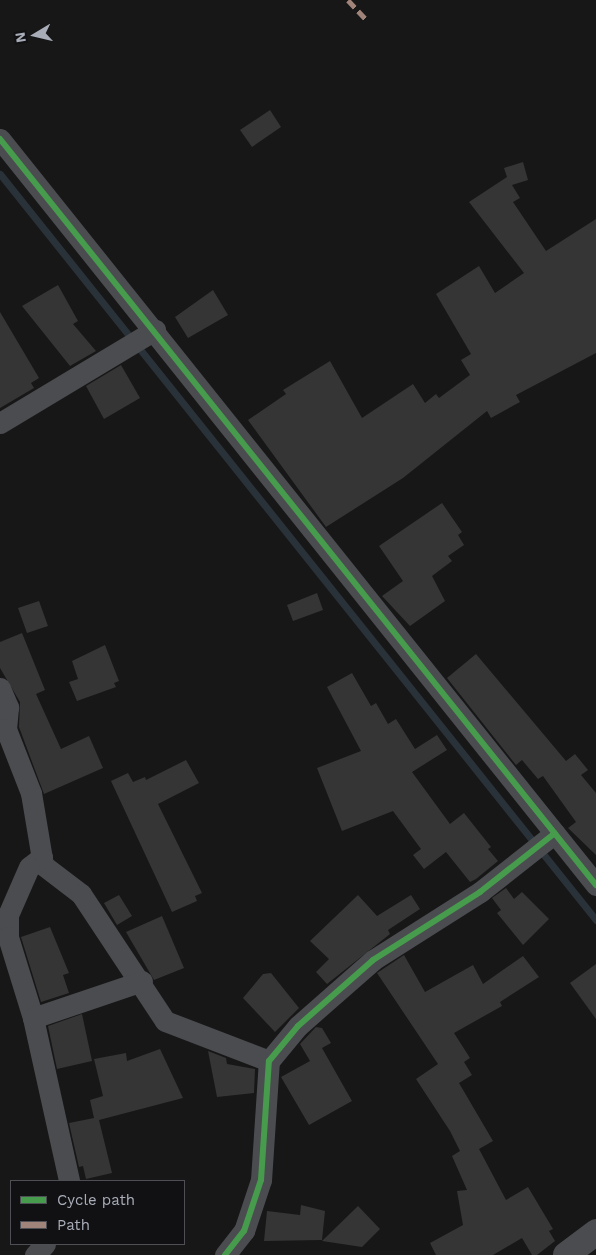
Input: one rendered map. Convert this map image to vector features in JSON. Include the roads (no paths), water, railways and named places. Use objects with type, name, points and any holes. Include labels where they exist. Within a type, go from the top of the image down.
[{"type":"street","points":[[0,139],[141,339],[544,842],[596,885]]},
{"type":"street","points":[[0,423],[141,339]]},
{"type":"street","points":[[0,688],[8,707],[6,729],[32,793],[43,865],[81,894],[142,981],[166,1021],[269,1061]]},
{"type":"street","points":[[225,1255],[244,1232],[261,1180],[269,1061],[298,1026],[373,960],[480,892],[544,842]]},
{"type":"street","points":[[42,857],[29,867],[8,915],[8,937],[33,1018],[70,1180]]},
{"type":"street","points":[[33,1018],[142,981]]},
{"type":"street","points":[[566,1255],[596,1232]]},
{"type":"street","points":[[35,1255],[45,1245]]},
{"type":"waterway","points":[[0,174],[596,920]]}]
